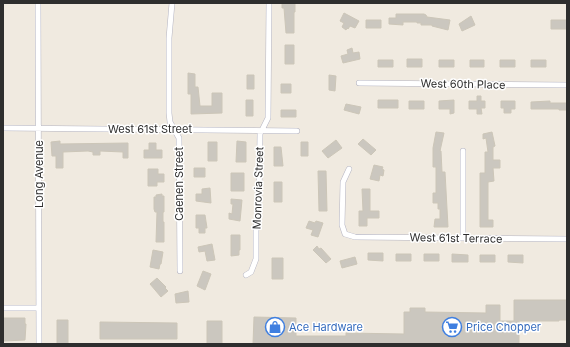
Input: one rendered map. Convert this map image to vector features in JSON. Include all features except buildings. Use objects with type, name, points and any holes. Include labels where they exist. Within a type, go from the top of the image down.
[{"type":"street","name":"Long Avenue","points":[[38,3],[39,344]]},
{"type":"street","name":"Caenen Street","points":[[172,3],[169,38],[169,113],[170,122],[179,138],[180,271]]},
{"type":"street","name":"Monrovia Street","points":[[246,275],[251,272],[256,259],[260,134],[268,118],[269,108],[269,3]]},
{"type":"street","name":"West 60th Place","points":[[359,83],[567,85]]},
{"type":"street","name":"West 61st Street","points":[[3,128],[296,131]]},
{"type":"street","points":[[463,150],[463,238]]},
{"type":"street","name":"West 61st Terrace","points":[[349,169],[343,182],[342,225],[345,234],[356,237],[567,239]]},
{"type":"street","points":[[3,308],[39,308]]},
{"type":"place","name":"Ace Hardware","points":[[275,327]]},
{"type":"place","name":"Price Chopper","points":[[452,327]]}]
